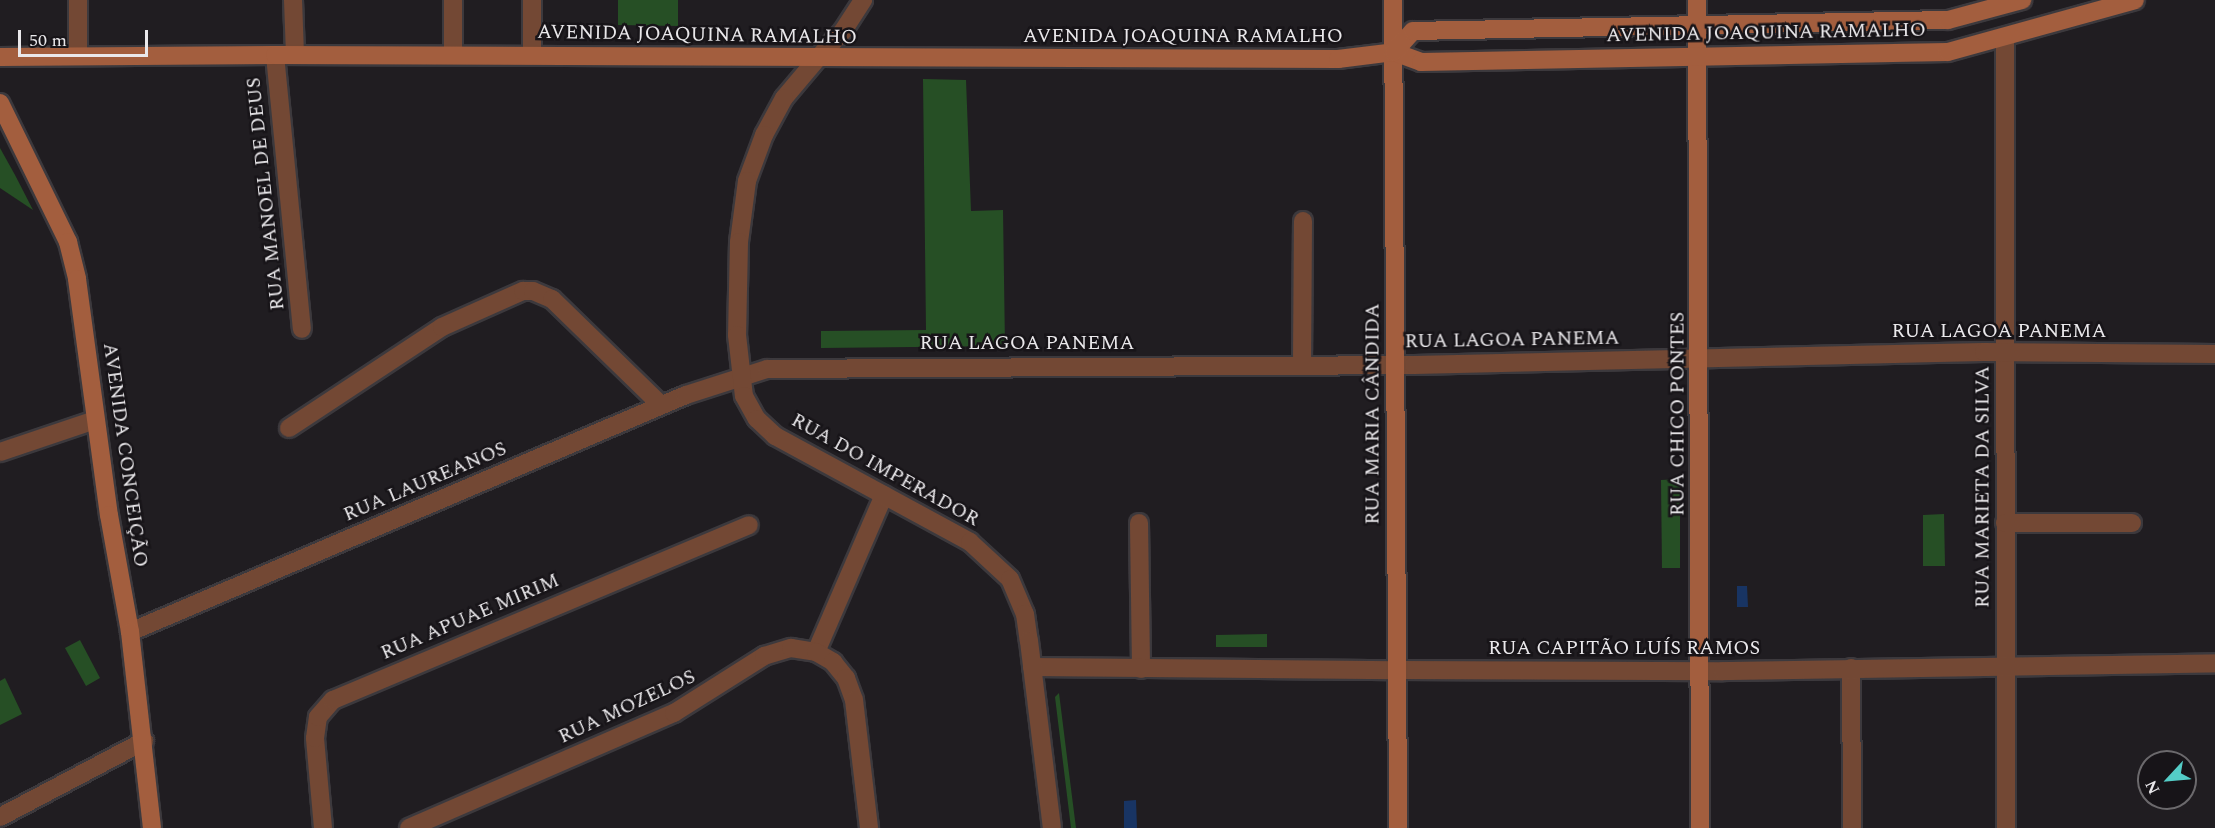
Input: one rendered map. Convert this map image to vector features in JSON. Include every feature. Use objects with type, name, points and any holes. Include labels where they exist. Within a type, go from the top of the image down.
[{"type":"main road","name":"RUA MARIA CÂNDIDA","points":[[1393,0],[1398,828]]},
{"type":"main road","name":"RUA CHICO PONTES","points":[[1696,0],[1702,671],[1700,828]]},
{"type":"main road","name":"AVENIDA JOAQUINA RAMALHO","points":[[0,57],[532,55],[817,59],[1338,59],[1394,52],[1414,62],[1948,52],[2005,39],[2134,0]]},
{"type":"main road","name":"AVENIDA JOAQUINA RAMALHO","points":[[1394,52],[1413,31],[1948,20],[2012,1]]},
{"type":"main road","name":"AVENIDA CONCEIÇÃO","points":[[0,104],[68,242],[84,315],[95,420],[144,741],[152,828]]},
{"type":"street","points":[[78,0],[78,55]]},
{"type":"street","points":[[293,0],[295,55]]},
{"type":"street","points":[[453,0],[453,55]]},
{"type":"street","points":[[532,0],[532,55]]},
{"type":"street","name":"RUA DO IMPERADOR","points":[[863,0],[843,31],[784,98],[764,135],[747,181],[739,242],[740,376],[748,407],[775,436],[970,542],[1010,579],[1025,615],[1052,828]]},
{"type":"street","name":"RUA MARIETA DA SILVA","points":[[2005,39],[2006,828]]},
{"type":"street","name":"RUA MANOEL DE DEUS","points":[[275,55],[302,329]]},
{"type":"street","points":[[1302,364],[1303,221]]},
{"type":"street","points":[[289,428],[442,327],[523,291],[533,291],[552,299],[661,405]]},
{"type":"street","name":"RUA LAGOA PANEMA","points":[[740,376],[788,367],[1396,365],[2006,352],[2215,354]]},
{"type":"street","name":"RUA LAUREANOS","points":[[129,632],[661,405],[740,376]]},
{"type":"street","points":[[0,452],[95,420]]},
{"type":"street","points":[[869,828],[854,700],[846,678],[833,662],[816,652],[884,495]]},
{"type":"street","points":[[2005,523],[2132,522]]},
{"type":"street","points":[[1139,523],[1141,669]]},
{"type":"street","name":"RUA APUAE MIRIM","points":[[323,828],[315,738],[318,717],[333,700],[749,525]]},
{"type":"street","name":"RUA MOZELOS","points":[[409,828],[674,713],[775,651],[791,648],[816,652]]},
{"type":"street","name":"RUA CAPITÃO LUÍS RAMOS","points":[[1032,667],[1702,671],[2215,663]]},
{"type":"street","points":[[1851,668],[1852,828]]},
{"type":"street","points":[[0,817],[144,741]]},
{"type":"green space","points":[[618,0],[678,0],[678,26],[618,25]]},
{"type":"green space","points":[[923,79],[966,80],[971,211],[1003,210],[1005,346],[821,348],[821,331],[926,330]]},
{"type":"green space","points":[[0,148],[15,175],[33,210],[0,188]]},
{"type":"green space","points":[[1680,479],[1680,568],[1662,568],[1661,480]]},
{"type":"green space","points":[[1944,514],[1945,566],[1923,566],[1923,515]]},
{"type":"green space","points":[[1267,634],[1267,647],[1216,647],[1216,635]]},
{"type":"green space","points":[[80,640],[100,678],[86,686],[65,648]]},
{"type":"green space","points":[[5,678],[22,714],[0,725],[0,681]]},
{"type":"green space","points":[[1059,693],[1076,828],[1071,828],[1055,697]]},
{"type":"water","points":[[1737,586],[1747,586],[1748,607],[1737,607]]},
{"type":"water","points":[[1136,800],[1137,828],[1124,828],[1124,801]]}]
